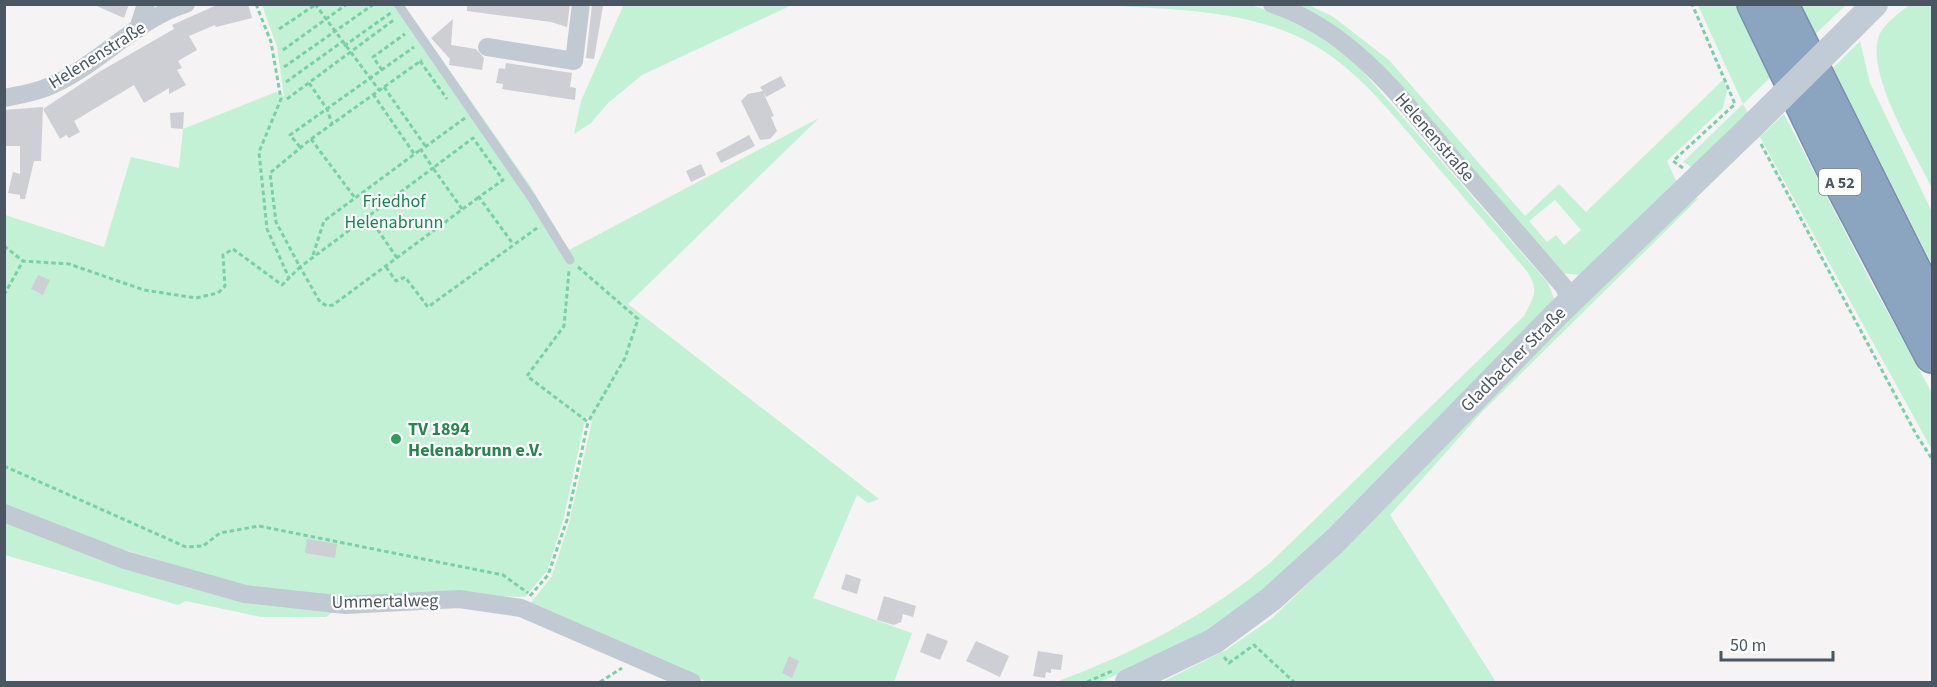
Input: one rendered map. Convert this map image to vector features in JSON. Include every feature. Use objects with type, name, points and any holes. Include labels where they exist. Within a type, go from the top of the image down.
[{"type":"highway","name":"A 52","points":[[1754,4],[1831,164],[1932,356]]},
{"type":"highway","name":"A 52","points":[[1781,4],[1932,306]]},
{"type":"main road","name":"Gladbacher Straße","points":[[1128,682],[1214,642],[1271,599],[1336,540],[1570,301],[1753,125],[1871,6]]},
{"type":"street","points":[[138,29],[146,4]]},
{"type":"street","name":"Helenenstraße","points":[[4,98],[46,88],[96,59],[138,29],[173,8],[186,4]]},
{"type":"street","points":[[487,47],[574,61],[581,4]]},
{"type":"street","name":"Helenenstraße","points":[[1272,4],[1289,10],[1328,31],[1381,75],[1564,287],[1570,301]]},
{"type":"street","name":"Ummertalweg","points":[[4,513],[125,560],[245,594],[345,605],[459,599],[521,608],[692,682]]},
{"type":"lane","points":[[396,7],[547,221],[570,260]]},
{"type":"path","points":[[255,4],[271,42],[281,99],[259,152],[267,229],[289,278]]},
{"type":"path","points":[[283,50],[346,4]]},
{"type":"path","points":[[284,67],[374,4]]},
{"type":"path","points":[[1690,184],[1684,169],[1673,161],[1735,104],[1692,4]]},
{"type":"path","points":[[279,29],[315,5],[379,90]]},
{"type":"path","points":[[286,82],[396,7]]},
{"type":"path","points":[[286,99],[399,16]]},
{"type":"path","points":[[382,70],[373,57],[409,30]]},
{"type":"path","points":[[300,147],[290,135],[416,45]]},
{"type":"path","points":[[4,246],[23,261],[69,264],[144,290],[196,298],[218,293],[225,285],[223,255],[229,249],[235,250],[282,285],[300,267],[473,138],[503,180],[351,293],[327,306],[320,302],[300,267],[276,222],[270,173],[300,147],[425,58]]},
{"type":"path","points":[[420,61],[450,103]]},
{"type":"path","points":[[309,83],[327,109],[332,124]]},
{"type":"path","points":[[383,87],[426,147]]},
{"type":"path","points":[[373,94],[415,155]]},
{"type":"path","points":[[456,111],[462,120]]},
{"type":"path","points":[[313,257],[324,221],[472,113]]},
{"type":"path","points":[[311,139],[355,198]]},
{"type":"path","points":[[1753,152],[1761,144],[1916,434],[1932,459]]},
{"type":"path","points":[[421,150],[462,209]]},
{"type":"path","points":[[479,197],[513,244]]},
{"type":"path","points":[[369,217],[397,258]]},
{"type":"path","points":[[386,267],[396,281],[405,277],[428,307],[547,221]]},
{"type":"path","points":[[570,260],[564,326],[527,376],[588,422]]},
{"type":"path","points":[[4,466],[186,547],[203,546],[220,533],[259,526],[502,575],[531,594],[548,575],[567,520],[588,422],[626,358],[638,319],[570,260]]},
{"type":"path","points":[[4,296],[23,261]]},
{"type":"path","points":[[1214,642],[1229,663],[1254,645],[1294,682]]},
{"type":"path","points":[[600,682],[636,658]]},
{"type":"green space","points":[[624,4],[792,5],[642,75],[608,103],[591,123],[574,134],[581,101]]},
{"type":"green space","points":[[1245,4],[1291,20],[1318,36],[1357,65],[1548,283],[1555,301],[1303,559],[1195,640],[1100,682],[1056,682],[1141,646],[1195,616],[1271,562],[1524,316],[1533,298],[1533,283],[1526,270],[1380,101],[1363,83],[1326,52],[1282,30],[1239,18],[1194,11],[1103,5]]},
{"type":"green space","name":"Friedhof Helenabrunn","points":[[262,5],[404,5],[529,184],[569,250],[819,118],[628,304],[879,499],[868,503],[857,495],[813,598],[912,633],[894,682],[708,682],[548,615],[530,604],[552,576],[569,523],[592,421],[586,416],[563,521],[547,571],[525,597],[449,595],[347,597],[248,587],[62,531],[5,510],[5,215],[104,247],[131,157],[179,168],[183,129],[276,92],[284,96],[277,47]]},
{"type":"green space","points":[[1291,5],[1308,5],[1332,16],[1389,60],[1525,216],[1559,184],[1586,212],[1723,80],[1727,90],[1723,108],[1667,161],[1677,183],[1580,275],[1561,273],[1366,51],[1325,20]],"holes":[[[1555,200],[1581,230],[1564,245],[1556,235],[1547,242],[1529,221]]]},
{"type":"green space","points":[[1698,5],[1746,5],[1776,72],[1743,104]]},
{"type":"green space","points":[[1792,5],[1846,5],[1808,41]]},
{"type":"green space","points":[[1909,5],[1932,5],[1932,188],[1892,109],[1878,64],[1877,45],[1882,30]]},
{"type":"green space","points":[[1860,41],[1870,83],[1932,212],[1932,264],[1833,68]]},
{"type":"green space","points":[[1743,104],[1750,117],[1695,169],[1683,162]]},
{"type":"green space","points":[[1784,114],[1871,282],[1932,393],[1932,450],[1760,137]]},
{"type":"green space","points":[[1699,198],[1481,413],[1390,515],[1496,682],[1162,682],[1226,650],[1271,619],[1316,576],[1540,341],[1688,201]]},
{"type":"green space","points":[[4,520],[333,612],[326,617],[261,617],[186,601],[178,605],[5,555]]},
{"type":"building","points":[[92,4],[129,4],[124,18]]},
{"type":"building","points":[[219,4],[248,4],[252,18],[216,27],[215,25],[189,36],[197,50],[178,61],[182,68],[177,70],[186,85],[169,94],[169,88],[144,103],[134,85],[74,121],[80,132],[69,138],[66,135],[60,139],[43,109],[99,72],[174,29],[172,25]]},
{"type":"building","points":[[467,4],[570,4],[567,27],[551,22],[467,11]]},
{"type":"building","points":[[592,5],[603,6],[594,59],[586,58]]},
{"type":"building","points":[[453,19],[451,45],[476,49],[484,58],[482,70],[449,65],[450,59],[431,38]]},
{"type":"building","points":[[506,63],[572,73],[570,87],[576,88],[575,100],[502,89],[503,84],[496,83],[499,68],[505,69]]},
{"type":"building","points":[[781,76],[786,86],[766,97],[763,92],[774,116],[771,117],[777,131],[770,139],[760,140],[741,101],[748,94],[763,91],[760,87]]},
{"type":"building","points":[[43,107],[41,161],[34,161],[25,199],[20,199],[20,195],[8,193],[13,172],[20,174],[20,146],[4,146],[4,110]]},
{"type":"building","points":[[184,112],[183,129],[171,128],[170,113]]},
{"type":"building","points":[[749,135],[755,146],[721,163],[716,153]]},
{"type":"building","points":[[701,164],[706,175],[691,182],[686,171]]},
{"type":"building","points":[[38,275],[50,280],[43,295],[31,289]]},
{"type":"building","points":[[307,539],[337,544],[335,558],[305,553]]},
{"type":"building","points":[[846,574],[861,579],[857,594],[841,589]]},
{"type":"building","points":[[884,596],[916,606],[913,617],[903,614],[901,622],[894,625],[877,620]]},
{"type":"building","points":[[927,633],[948,641],[940,660],[920,652]]},
{"type":"building","points":[[976,641],[1009,656],[1000,677],[966,661]]},
{"type":"building","points":[[1038,651],[1063,655],[1061,670],[1051,669],[1051,673],[1046,672],[1045,678],[1033,676]]},
{"type":"building","points":[[789,656],[799,661],[792,678],[782,673]]},
{"type":"place","name":"TV 1894 Helenabrunn e.V.","points":[[396,439]]}]
